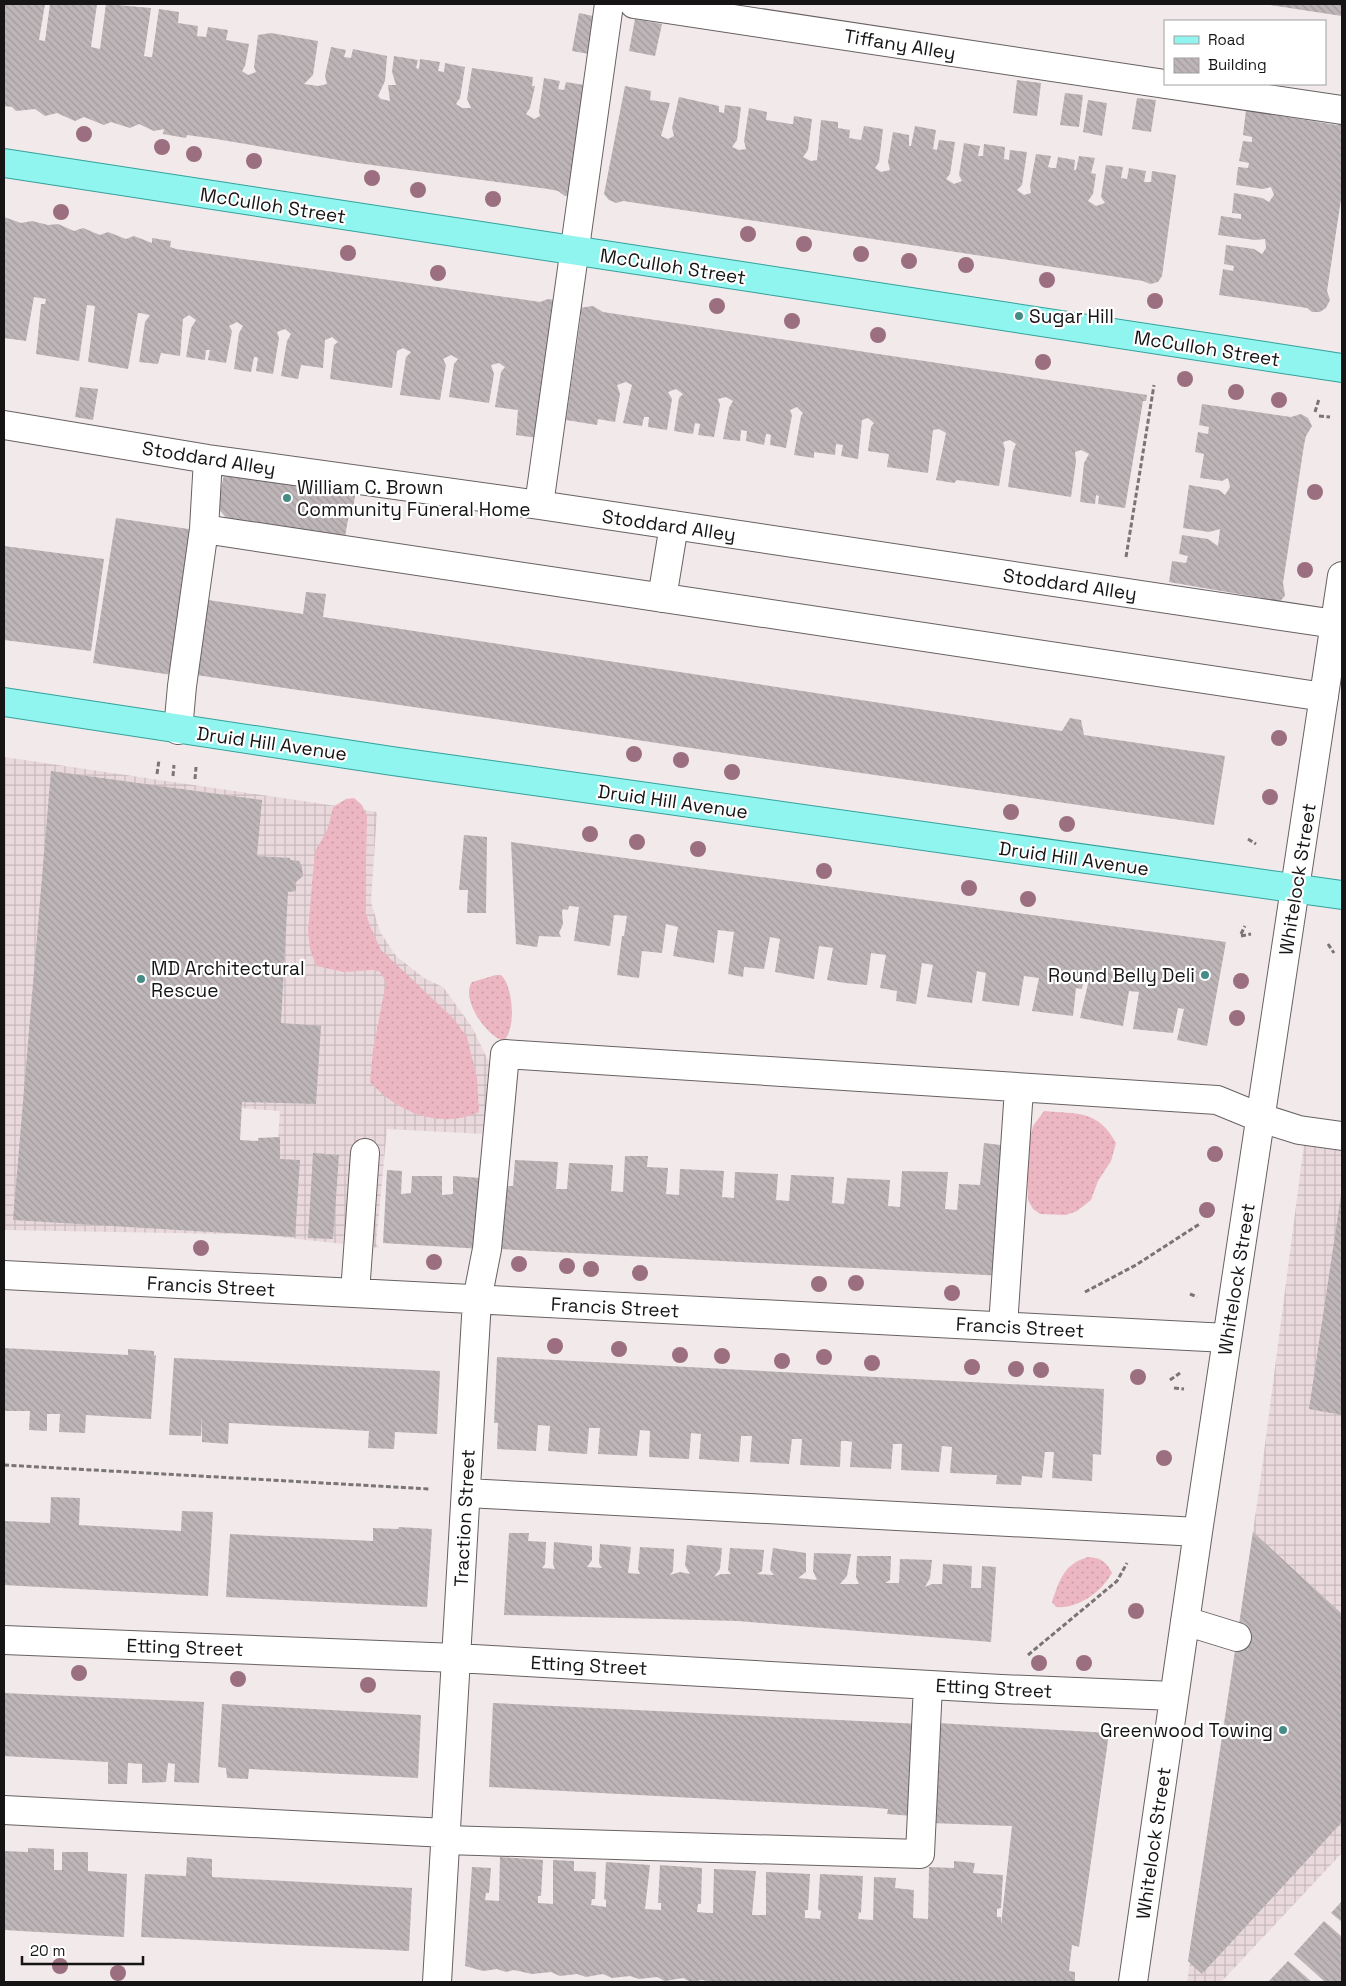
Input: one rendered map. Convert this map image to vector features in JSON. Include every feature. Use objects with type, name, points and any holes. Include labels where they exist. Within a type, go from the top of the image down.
[{"type":"main road","name":"McCulloh Street","points":[[4,163],[1342,368]]},
{"type":"main road","name":"Druid Hill Avenue","points":[[4,702],[178,730],[1239,882],[1297,887],[1342,895]]},
{"type":"street","points":[[539,505],[609,4]]},
{"type":"street","name":"Tiffany Alley","points":[[634,4],[1164,84]]},
{"type":"street","name":"Tiffany Alley","points":[[1172,85],[1342,110]]},
{"type":"street","name":"Stoddard Alley","points":[[4,426],[208,459],[539,505],[1121,592],[1336,641]]},
{"type":"street","points":[[178,730],[182,686],[204,529],[208,459]]},
{"type":"street","points":[[662,598],[674,525]]},
{"type":"street","points":[[204,529],[1324,697]]},
{"type":"street","name":"Whitelock Street","points":[[1134,1982],[1227,1338],[1297,887],[1324,697],[1336,641],[1342,576]]},
{"type":"street","name":"Traction Street","points":[[437,1982],[477,1300],[488,1250],[506,1054],[1019,1089]]},
{"type":"street","points":[[1003,1326],[1019,1089],[1217,1100],[1261,1118],[1299,1130],[1342,1136]]},
{"type":"street","points":[[355,1293],[365,1154]]},
{"type":"street","name":"Francis Street","points":[[4,1275],[1227,1338]]},
{"type":"street","points":[[466,1493],[699,1504],[954,1521],[1198,1532]]},
{"type":"street","points":[[1185,1621],[1237,1637]]},
{"type":"street","name":"Etting Street","points":[[4,1640],[456,1658],[1001,1689],[1174,1696]]},
{"type":"street","points":[[4,1810],[446,1836],[920,1854],[928,1685]]},
{"type":"path","points":[[1121,592],[1154,385]]},
{"type":"path","points":[[1315,412],[1319,398]]},
{"type":"path","points":[[1319,416],[1330,417]]},
{"type":"path","points":[[157,774],[159,757]]},
{"type":"path","points":[[173,776],[175,759]]},
{"type":"path","points":[[195,779],[196,764]]},
{"type":"path","points":[[1248,839],[1256,844]]},
{"type":"path","points":[[1245,926],[1241,935],[1251,934]]},
{"type":"path","points":[[1328,944],[1334,954]]},
{"type":"path","points":[[1084,1292],[1136,1265],[1200,1223]]},
{"type":"path","points":[[1190,1294],[1197,1296]]},
{"type":"path","points":[[1170,1380],[1180,1373]]},
{"type":"path","points":[[1174,1388],[1184,1389]]},
{"type":"path","points":[[4,1464],[435,1489]]},
{"type":"path","points":[[1001,1689],[1034,1648],[1088,1607],[1117,1581],[1132,1554],[1138,1530]]},
{"type":"shaded area","points":[[4,757],[377,812],[371,902],[380,932],[396,956],[424,978],[443,987],[472,1027],[494,1073],[485,1134],[387,1129],[376,1244],[379,1248],[271,1236],[280,1111],[238,1108],[230,1234],[4,1230]]},
{"type":"shaded area","points":[[354,798],[362,805],[367,816],[365,911],[370,926],[381,950],[453,1018],[467,1037],[477,1078],[479,1112],[449,1119],[434,1118],[406,1109],[381,1093],[370,1082],[373,1050],[386,982],[380,972],[373,970],[344,972],[316,966],[310,949],[308,931],[315,852],[328,828],[333,807],[346,799]]},
{"type":"shaded area","points":[[501,975],[505,980],[511,998],[512,1018],[507,1036],[503,1041],[489,1032],[477,1016],[469,998],[469,989],[472,982]]},
{"type":"shaded area","points":[[1044,1111],[1077,1114],[1094,1119],[1102,1124],[1116,1143],[1111,1161],[1098,1181],[1091,1200],[1077,1211],[1066,1215],[1040,1214],[1033,1209],[1028,1200],[1027,1152],[1033,1126]]},
{"type":"shaded area","points":[[1304,1144],[1342,1151],[1342,1853],[1221,1982],[1187,1982],[1260,1483]]},
{"type":"shaded area","points":[[1088,1557],[1103,1561],[1112,1573],[1102,1587],[1088,1598],[1073,1605],[1056,1607],[1052,1602],[1064,1574],[1073,1564]]},
{"type":"building","points":[[4,4],[45,4],[39,40],[45,41],[50,4],[97,4],[91,47],[100,49],[106,4],[151,8],[144,56],[149,57],[152,57],[159,9],[179,12],[178,23],[198,26],[197,36],[206,37],[208,27],[228,30],[226,40],[249,44],[245,66],[242,71],[248,75],[256,72],[254,67],[258,35],[271,33],[318,41],[313,75],[304,84],[318,86],[327,84],[325,76],[331,47],[346,50],[344,57],[351,58],[353,49],[387,56],[385,81],[378,96],[381,99],[390,101],[388,85],[396,85],[392,72],[394,56],[418,60],[416,68],[419,69],[420,59],[440,62],[438,71],[444,72],[445,63],[465,67],[460,98],[456,104],[462,108],[471,108],[467,99],[472,68],[533,77],[532,86],[535,86],[530,108],[526,114],[534,119],[540,116],[539,111],[544,78],[560,81],[558,89],[564,90],[566,82],[590,86],[572,196],[565,196],[558,191],[548,189],[350,162],[216,139],[187,135],[186,138],[163,134],[164,129],[154,131],[139,124],[130,128],[111,122],[104,125],[84,117],[75,121],[57,113],[45,116],[35,109],[16,111],[12,107],[4,106]]},
{"type":"building","points":[[1342,4],[1342,16],[1270,5]]},
{"type":"building","points":[[579,13],[602,18],[595,55],[572,51]]},
{"type":"building","points":[[635,19],[662,24],[655,56],[629,51]]},
{"type":"building","points":[[1017,80],[1041,83],[1037,116],[1013,113]]},
{"type":"building","points":[[625,86],[651,91],[650,100],[670,103],[661,136],[668,139],[674,136],[672,128],[679,97],[719,106],[719,112],[724,113],[725,105],[741,107],[737,140],[732,147],[739,150],[746,149],[744,141],[749,108],[767,112],[766,120],[793,124],[794,116],[812,119],[808,150],[803,157],[811,161],[817,160],[821,120],[838,122],[838,128],[850,130],[849,138],[861,140],[864,126],[883,129],[879,162],[875,168],[881,172],[890,170],[888,162],[893,132],[909,135],[909,146],[911,146],[915,126],[936,130],[933,149],[937,150],[939,140],[955,142],[950,174],[946,179],[954,184],[962,181],[959,175],[964,143],[980,146],[978,156],[983,156],[984,144],[1005,147],[1004,159],[1009,160],[1010,150],[1027,152],[1022,185],[1017,190],[1024,195],[1031,193],[1030,186],[1036,154],[1051,156],[1048,167],[1052,168],[1056,168],[1058,157],[1075,160],[1074,170],[1076,170],[1079,156],[1095,158],[1091,173],[1096,174],[1093,194],[1088,201],[1096,206],[1105,203],[1101,197],[1106,165],[1123,167],[1121,178],[1127,179],[1129,168],[1146,171],[1144,182],[1151,182],[1152,171],[1176,175],[1162,276],[1158,282],[1150,284],[1143,281],[776,224],[623,201],[616,203],[609,200],[604,194]]},
{"type":"building","points":[[1065,93],[1083,95],[1079,127],[1060,125]]},
{"type":"building","points":[[1137,98],[1156,100],[1151,132],[1132,129]]},
{"type":"building","points":[[1088,100],[1107,103],[1102,136],[1083,132]]},
{"type":"building","points":[[1246,110],[1336,125],[1342,123],[1342,193],[1327,291],[1330,300],[1326,308],[1320,312],[1312,312],[1307,308],[1219,295],[1223,269],[1233,271],[1234,266],[1224,264],[1226,245],[1254,249],[1262,254],[1266,248],[1265,239],[1255,240],[1218,235],[1221,216],[1241,219],[1241,214],[1232,213],[1234,193],[1262,198],[1269,202],[1274,195],[1271,187],[1263,189],[1236,185],[1238,167],[1248,168],[1249,163],[1239,161],[1243,141],[1252,142],[1252,137],[1243,135]]},
{"type":"building","points":[[4,217],[21,223],[32,221],[48,225],[58,224],[74,231],[83,228],[100,235],[108,232],[126,239],[134,236],[152,243],[152,238],[171,241],[170,247],[176,249],[540,302],[548,299],[555,300],[537,438],[516,435],[518,410],[495,407],[501,372],[505,367],[499,363],[491,365],[494,374],[489,403],[449,397],[454,364],[458,359],[451,355],[443,359],[446,365],[440,400],[400,395],[406,357],[411,352],[403,348],[397,351],[392,388],[330,379],[334,345],[338,342],[332,337],[325,340],[323,368],[301,365],[298,379],[281,376],[287,341],[291,334],[285,329],[277,332],[279,338],[273,374],[256,371],[258,358],[256,357],[254,357],[251,372],[234,369],[239,333],[243,326],[237,322],[229,326],[232,331],[226,363],[208,360],[210,350],[206,350],[205,360],[186,357],[191,328],[196,320],[189,315],[183,319],[180,356],[161,353],[158,364],[139,362],[145,322],[150,315],[138,313],[128,369],[88,362],[95,306],[87,305],[79,361],[36,354],[41,304],[45,304],[46,299],[34,297],[26,341],[4,338]]},
{"type":"building","points":[[593,306],[603,312],[1147,395],[1146,401],[1143,401],[1125,508],[1098,504],[1099,496],[1096,495],[1095,504],[1080,502],[1084,463],[1089,454],[1081,450],[1075,452],[1076,462],[1071,497],[1008,487],[1013,451],[1016,444],[1010,440],[1003,442],[1005,450],[999,486],[957,480],[954,483],[936,480],[946,433],[939,429],[933,430],[928,473],[887,467],[889,454],[868,451],[871,427],[874,423],[868,418],[862,420],[858,459],[841,456],[843,445],[836,444],[835,455],[814,452],[814,458],[794,455],[803,413],[797,407],[790,410],[792,415],[786,448],[770,445],[771,435],[768,434],[766,434],[764,445],[746,441],[747,431],[741,430],[740,441],[723,439],[729,408],[733,401],[726,397],[718,399],[720,405],[714,437],[698,435],[700,424],[695,423],[693,434],[674,431],[679,398],[683,394],[676,389],[668,392],[672,399],[667,430],[648,427],[649,417],[644,417],[642,426],[623,423],[632,385],[626,382],[617,385],[620,394],[615,422],[598,419],[597,425],[566,420],[581,315],[578,315],[579,308]]},
{"type":"building","points":[[80,387],[98,389],[93,420],[75,417]]},
{"type":"building","points":[[1202,404],[1291,417],[1301,414],[1308,418],[1312,426],[1306,436],[1304,445],[1283,583],[1285,596],[1279,602],[1273,604],[1262,598],[1169,582],[1172,561],[1186,563],[1188,556],[1179,554],[1182,535],[1208,539],[1218,546],[1220,529],[1209,532],[1183,528],[1189,485],[1219,490],[1225,495],[1230,487],[1228,478],[1222,481],[1200,478],[1204,454],[1195,452],[1198,432],[1208,434],[1209,427],[1199,425]]},
{"type":"building","name":"William C. Brown Community Funeral Home","points":[[225,470],[356,489],[353,509],[350,508],[345,537],[232,525],[217,507]]},
{"type":"building","points":[[116,518],[195,530],[172,675],[93,663]]},
{"type":"building","points":[[4,546],[104,559],[91,651],[4,640]]},
{"type":"building","points":[[306,592],[326,594],[323,617],[1062,731],[1070,718],[1081,720],[1084,735],[1225,756],[1214,825],[196,675],[208,600],[303,614]]},
{"type":"building","name":"MD Architectural Rescue","points":[[51,771],[262,800],[257,856],[290,858],[290,860],[299,861],[303,876],[296,882],[296,891],[288,892],[281,1023],[321,1026],[316,1104],[242,1102],[240,1140],[258,1141],[258,1138],[280,1137],[280,1159],[300,1160],[295,1237],[13,1220]]},
{"type":"building","points":[[464,835],[487,837],[486,913],[467,913],[468,890],[459,890]]},
{"type":"building","points":[[511,842],[1226,942],[1207,1046],[1177,1040],[1184,1009],[1178,1008],[1173,1033],[1133,1029],[1139,992],[1129,991],[1123,1026],[1080,1018],[1088,984],[1083,983],[1082,989],[1076,988],[1073,1016],[1032,1011],[1039,978],[1024,976],[1019,1006],[982,1001],[986,973],[977,971],[972,1003],[927,997],[933,965],[922,963],[916,1004],[896,1001],[897,991],[880,988],[886,955],[871,953],[867,985],[845,983],[827,980],[833,948],[819,946],[814,979],[775,972],[780,939],[770,937],[764,969],[744,967],[743,977],[728,974],[734,932],[718,930],[714,963],[673,956],[678,927],[666,924],[662,953],[642,951],[639,978],[617,975],[622,936],[624,936],[627,916],[614,915],[610,946],[574,941],[579,907],[569,906],[568,910],[563,909],[562,912],[563,924],[559,933],[561,937],[539,936],[537,947],[516,944]]},
{"type":"building","points":[[984,1143],[1009,1146],[1004,1276],[500,1249],[506,1186],[513,1186],[515,1160],[558,1162],[556,1189],[567,1189],[569,1163],[613,1165],[611,1191],[623,1192],[625,1156],[648,1156],[647,1167],[668,1168],[666,1194],[679,1195],[680,1169],[724,1171],[722,1197],[734,1198],[735,1172],[778,1174],[776,1200],[789,1201],[791,1175],[834,1177],[832,1203],[844,1204],[847,1178],[890,1180],[888,1206],[900,1207],[902,1171],[948,1172],[945,1209],[957,1210],[959,1184],[980,1185]]},
{"type":"building","points":[[313,1153],[339,1155],[333,1239],[308,1238]]},
{"type":"building","points":[[387,1170],[402,1171],[401,1194],[411,1193],[412,1176],[442,1176],[442,1195],[453,1194],[453,1176],[481,1178],[482,1249],[383,1243]]},
{"type":"building","points":[[1342,1195],[1342,1415],[1309,1409]]},
{"type":"building","points":[[4,1348],[128,1355],[128,1349],[154,1351],[154,1356],[156,1355],[151,1419],[86,1415],[85,1433],[59,1432],[60,1414],[47,1414],[47,1431],[29,1430],[30,1411],[4,1411]]},
{"type":"building","points":[[497,1357],[1104,1389],[1101,1455],[1093,1454],[1092,1481],[1052,1478],[1054,1452],[1045,1452],[1042,1478],[1022,1476],[1021,1485],[996,1484],[997,1475],[950,1473],[952,1447],[942,1446],[939,1472],[901,1470],[902,1444],[893,1444],[891,1469],[850,1467],[852,1442],[847,1441],[841,1441],[840,1467],[800,1465],[802,1439],[792,1439],[789,1464],[750,1462],[752,1436],[741,1436],[739,1462],[699,1459],[701,1434],[691,1433],[689,1459],[649,1457],[650,1431],[640,1430],[637,1456],[598,1454],[600,1428],[589,1428],[587,1454],[548,1451],[550,1426],[538,1425],[536,1451],[497,1449],[498,1423],[494,1423]]},
{"type":"building","points":[[174,1358],[440,1371],[437,1434],[395,1432],[394,1449],[368,1448],[369,1431],[229,1423],[228,1444],[202,1442],[202,1417],[201,1436],[169,1435]]},
{"type":"building","points":[[51,1497],[80,1498],[79,1525],[181,1531],[182,1511],[213,1512],[208,1596],[4,1585],[4,1521],[50,1523]]},
{"type":"building","points":[[399,1527],[432,1529],[427,1607],[226,1597],[230,1534],[373,1541],[373,1528],[398,1529]]},
{"type":"building","name":"Greenwood Towing","points":[[1253,1532],[1342,1614],[1342,1822],[1202,1974],[1188,1961]]},
{"type":"building","points":[[509,1533],[529,1533],[528,1541],[546,1542],[545,1564],[542,1568],[555,1569],[553,1564],[554,1542],[592,1546],[592,1560],[587,1567],[602,1568],[599,1563],[600,1544],[631,1547],[628,1573],[640,1574],[638,1569],[640,1547],[674,1549],[673,1571],[670,1575],[680,1572],[690,1574],[685,1565],[687,1545],[722,1548],[720,1569],[714,1577],[721,1574],[731,1574],[728,1570],[730,1548],[764,1550],[762,1571],[757,1574],[774,1575],[770,1570],[773,1548],[806,1553],[806,1572],[798,1578],[817,1580],[813,1571],[814,1553],[851,1554],[847,1576],[840,1584],[859,1584],[856,1577],[857,1556],[891,1556],[890,1580],[885,1583],[899,1583],[900,1559],[932,1560],[930,1578],[925,1587],[932,1584],[942,1584],[943,1564],[972,1566],[971,1588],[981,1588],[982,1566],[996,1567],[991,1642],[738,1621],[504,1615]]},
{"type":"building","points":[[4,1693],[204,1702],[199,1783],[174,1782],[175,1764],[168,1763],[166,1782],[142,1783],[142,1764],[128,1763],[127,1784],[108,1784],[108,1762],[4,1756]]},
{"type":"building","points":[[493,1703],[921,1724],[912,1816],[887,1814],[888,1809],[865,1807],[489,1787]]},
{"type":"building","points":[[222,1704],[421,1715],[418,1778],[249,1769],[248,1779],[227,1778],[226,1768],[218,1767]]},
{"type":"building","points":[[938,1723],[1109,1733],[1079,1947],[1072,1945],[1069,1971],[1075,1972],[1075,1982],[713,1982],[702,1980],[691,1982],[683,1978],[665,1981],[657,1977],[639,1979],[630,1976],[612,1978],[603,1974],[586,1977],[577,1974],[560,1976],[551,1972],[532,1974],[514,1970],[506,1972],[497,1969],[483,1971],[465,1966],[472,1867],[491,1868],[489,1893],[486,1893],[485,1900],[499,1901],[500,1857],[543,1860],[541,1896],[538,1896],[538,1903],[553,1904],[553,1860],[574,1861],[574,1871],[596,1872],[595,1899],[592,1899],[591,1905],[606,1907],[606,1900],[604,1899],[606,1862],[650,1865],[645,1909],[661,1910],[661,1903],[658,1903],[660,1865],[702,1868],[701,1904],[698,1904],[697,1912],[707,1913],[713,1913],[714,1869],[756,1871],[752,1915],[766,1915],[766,1872],[810,1874],[808,1910],[805,1910],[805,1918],[820,1919],[821,1911],[818,1910],[820,1874],[863,1876],[861,1913],[859,1912],[858,1919],[873,1920],[874,1877],[896,1878],[895,1888],[914,1890],[913,1918],[928,1919],[929,1867],[954,1868],[954,1861],[975,1863],[973,1873],[1003,1875],[1001,1908],[997,1909],[997,1917],[1001,1917],[1001,1925],[1012,1826],[930,1823]]},
{"type":"building","points":[[28,1848],[54,1849],[54,1870],[62,1870],[62,1852],[88,1852],[88,1871],[127,1874],[124,1937],[4,1930],[4,1851],[28,1852]]},
{"type":"building","points":[[187,1857],[212,1859],[212,1877],[412,1888],[409,1951],[141,1937],[145,1874],[186,1876]]},
{"type":"building","points":[[1342,1901],[1342,1922],[1331,1913]]},
{"type":"building","points":[[1324,1921],[1342,1937],[1342,1982],[1325,1982],[1294,1954]]},
{"type":"building","points":[[1288,1961],[1312,1982],[1268,1982]]},
{"type":"place","name":"Sugar Hill","points":[[1019,316]]},
{"type":"place","name":"William C. Brown Community Funeral Home","points":[[287,498]]},
{"type":"place","name":"Round Belly Deli","points":[[1205,975]]},
{"type":"place","name":"MD Architectural Rescue","points":[[141,979]]},
{"type":"place","name":"Greenwood Towing","points":[[1283,1730]]}]
